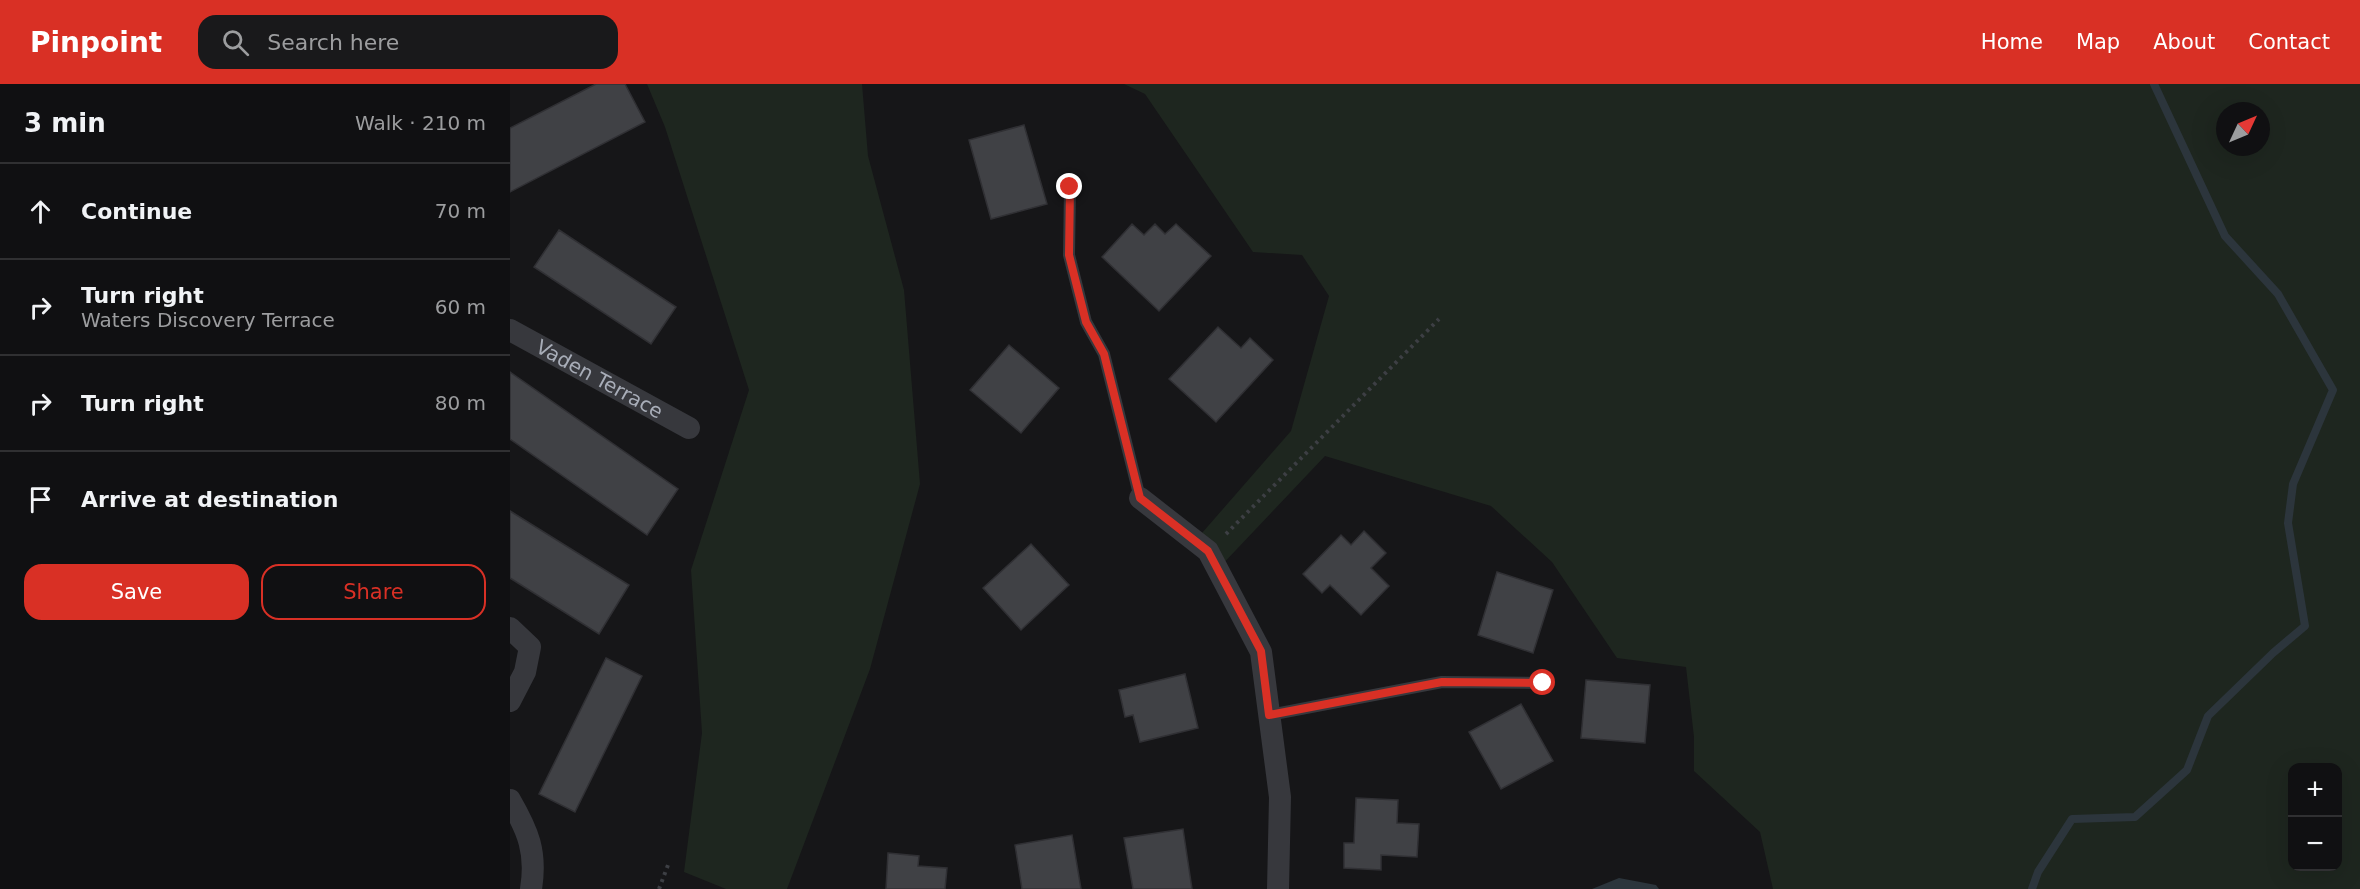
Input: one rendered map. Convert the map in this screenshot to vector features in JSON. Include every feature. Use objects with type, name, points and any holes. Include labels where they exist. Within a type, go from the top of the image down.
[{"type":"street","name":"Vaden Terrace","points":[[510,330],[689,428]]},
{"type":"street","points":[[1140,498],[1208,551],[1261,651],[1280,797],[1278,889]]},
{"type":"street","points":[[510,628],[530,647],[525,672],[510,701]]},
{"type":"street","points":[[510,800],[525,827],[535,858],[533,889]]},
{"type":"lane","points":[[1070,187],[1069,255],[1086,322],[1104,354],[1140,498]]},
{"type":"lane","points":[[1269,715],[1442,682],[1543,683]]},
{"type":"path","points":[[1208,551],[1439,319]]},
{"type":"path","points":[[659,889],[668,865]]},
{"type":"shaded area","points":[[647,84],[862,84],[868,156],[904,290],[920,484],[870,669],[787,889],[726,889],[684,872],[702,733],[691,570],[749,390],[665,127]]},
{"type":"shaded area","points":[[1124,84],[2360,84],[2360,889],[1773,889],[1760,832],[1694,771],[1694,737],[1686,667],[1617,658],[1552,562],[1491,506],[1325,456],[1218,569],[1195,541],[1291,431],[1329,296],[1302,255],[1253,252],[1145,94]]},
{"type":"shaded area","points":[[1619,878],[1656,885],[1659,889],[1592,889]]},
{"type":"building","points":[[596,84],[625,84],[645,122],[510,192],[510,128]]},
{"type":"building","points":[[1024,125],[1047,204],[991,219],[969,140]]},
{"type":"building","points":[[1132,224],[1144,235],[1155,224],[1165,234],[1176,224],[1211,256],[1159,311],[1102,257]]},
{"type":"building","points":[[559,230],[676,307],[651,344],[534,267]]},
{"type":"building","points":[[1218,327],[1241,348],[1250,338],[1273,360],[1216,422],[1169,379]]},
{"type":"building","points":[[1009,345],[1059,388],[1021,433],[970,390]]},
{"type":"building","points":[[510,372],[678,489],[647,535],[510,439]]},
{"type":"building","points":[[510,511],[629,585],[599,634],[510,578]]},
{"type":"building","points":[[1364,531],[1386,553],[1371,568],[1389,586],[1361,615],[1330,585],[1322,593],[1303,574],[1341,535],[1351,545]]},
{"type":"building","points":[[1031,544],[1069,585],[1021,630],[983,588]]},
{"type":"building","points":[[1497,572],[1553,590],[1533,653],[1478,635]]},
{"type":"building","points":[[606,658],[642,676],[575,812],[539,794]]},
{"type":"building","points":[[1185,674],[1198,728],[1140,742],[1133,715],[1125,717],[1119,690]]},
{"type":"building","points":[[1586,680],[1650,685],[1645,743],[1581,738]]},
{"type":"building","points":[[1521,704],[1553,761],[1501,789],[1469,732]]},
{"type":"building","points":[[1356,798],[1398,800],[1397,823],[1419,824],[1417,857],[1381,855],[1381,870],[1344,868],[1344,843],[1354,843]]},
{"type":"building","points":[[1183,829],[1192,889],[1133,889],[1124,838]]},
{"type":"building","points":[[1072,835],[1081,889],[1022,889],[1015,845]]},
{"type":"building","points":[[888,853],[919,856],[918,866],[947,868],[945,889],[886,889]]},
{"type":"waterway","points":[[2032,889],[2038,872],[2072,819],[2135,817],[2187,770],[2208,716],[2273,653],[2305,626],[2288,523],[2293,484],[2333,390],[2278,294],[2225,236],[2154,84]]},
{"type":"route","points":[[1070,187],[1069,255],[1086,322],[1104,354],[1140,498],[1208,551],[1261,651],[1269,715],[1442,682],[1543,683]]}]
